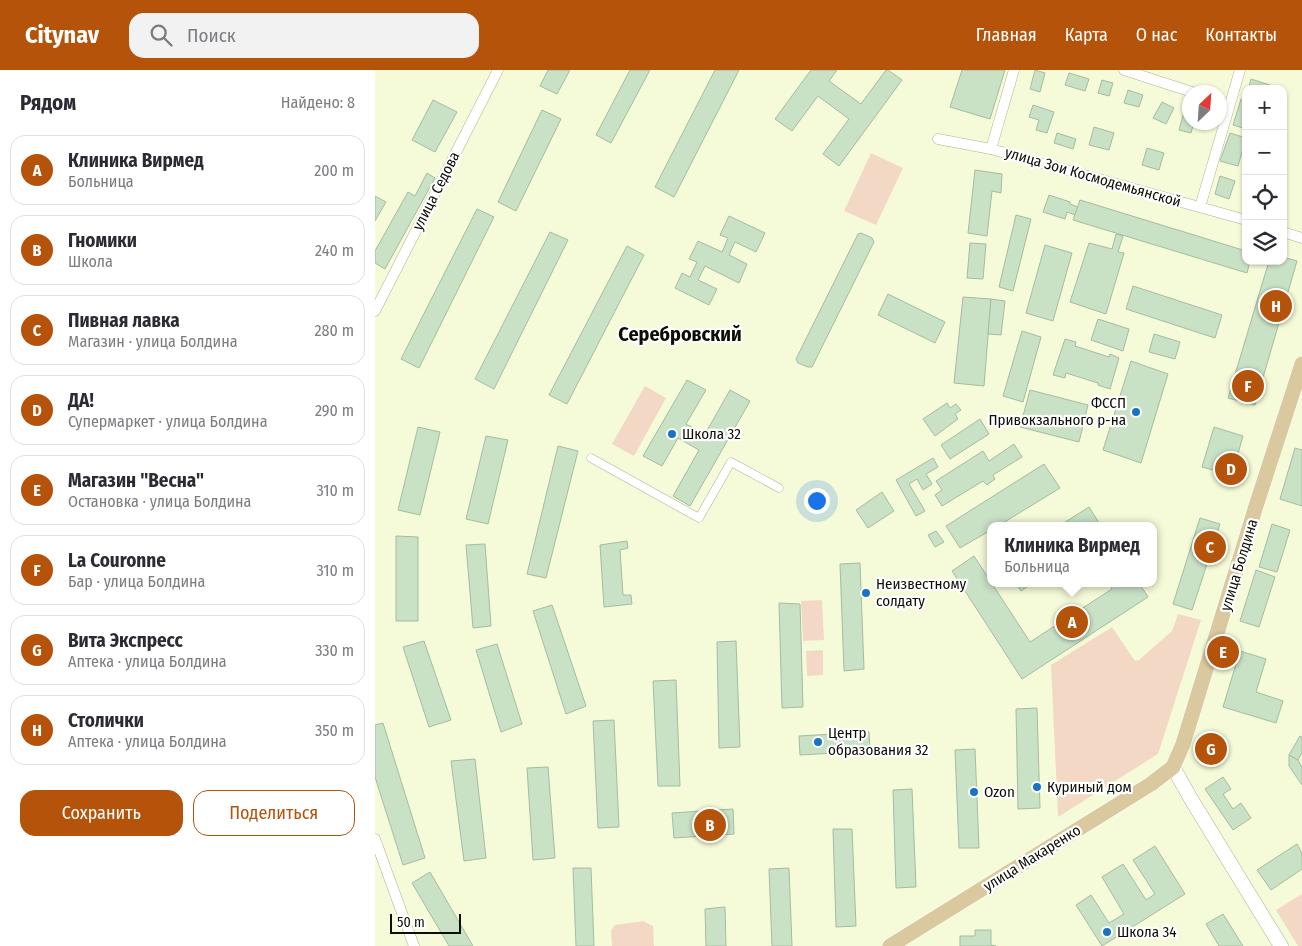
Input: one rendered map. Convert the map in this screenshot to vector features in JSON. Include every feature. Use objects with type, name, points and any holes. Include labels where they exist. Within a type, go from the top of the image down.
[{"type":"main road","name":"улица Болдина","points":[[1173,767],[1183,744],[1302,364]]},
{"type":"main road","name":"улица Макаренко","points":[[890,946],[1151,784],[1173,767]]},
{"type":"main road","points":[[1173,767],[1281,946]]},
{"type":"street","name":"улица Седова","points":[[375,311],[497,70]]},
{"type":"street","points":[[991,149],[1014,70]]},
{"type":"street","points":[[1124,70],[1182,89]]},
{"type":"street","points":[[1227,99],[1240,70]]},
{"type":"street","points":[[1200,207],[1219,130]]},
{"type":"street","name":"улица Зои Космодемьянской","points":[[938,139],[991,149],[1242,219]]},
{"type":"street","points":[[1287,233],[1302,238]]},
{"type":"street","points":[[591,458],[699,518],[731,462],[779,488]]},
{"type":"street","points":[[375,839],[414,946]]},
{"type":"shaded area","points":[[871,153],[903,168],[876,225],[844,211]]},
{"type":"shaded area","points":[[645,386],[666,398],[634,456],[612,444]]},
{"type":"shaded area","points":[[822,600],[824,640],[803,641],[801,601]]},
{"type":"shaded area","points":[[1178,614],[1201,620],[1158,754],[1058,817],[1051,665],[1112,627],[1135,661],[1139,660],[1172,631]]},
{"type":"shaded area","points":[[823,650],[823,675],[807,676],[806,651]]},
{"type":"shaded area","points":[[1302,894],[1302,946],[1298,946],[1276,910]]},
{"type":"shaded area","points":[[643,921],[653,926],[654,946],[612,946],[611,930],[615,925]]},
{"type":"building","points":[[548,70],[570,70],[557,94],[540,86]]},
{"type":"building","points":[[630,70],[650,70],[611,143],[596,135]]},
{"type":"building","points":[[715,70],[739,70],[674,197],[655,187]]},
{"type":"building","points":[[811,70],[837,70],[829,81],[861,104],[886,70],[902,80],[839,166],[823,154],[849,119],[818,96],[792,131],[775,119]]},
{"type":"building","points":[[962,70],[1005,70],[990,119],[950,107]]},
{"type":"building","points":[[1035,70],[1045,73],[1040,92],[1030,89]]},
{"type":"building","points":[[1069,73],[1089,79],[1085,91],[1065,85]]},
{"type":"building","points":[[1251,79],[1270,85],[1250,85]]},
{"type":"building","points":[[1102,80],[1113,83],[1109,96],[1098,93]]},
{"type":"building","points":[[1128,90],[1143,95],[1139,107],[1124,103]]},
{"type":"building","points":[[1241,99],[1242,128],[1233,125]]},
{"type":"building","points":[[433,100],[457,112],[435,152],[412,140]]},
{"type":"building","points":[[1162,102],[1174,108],[1166,124],[1153,118]]},
{"type":"building","points":[[1033,105],[1054,112],[1047,133],[1036,130],[1039,120],[1029,117]]},
{"type":"building","points":[[542,110],[561,119],[516,211],[498,202]]},
{"type":"building","points":[[1182,119],[1182,130],[1192,130],[1191,133],[1179,130]]},
{"type":"building","points":[[1094,127],[1114,133],[1109,150],[1089,145]]},
{"type":"building","points":[[1057,133],[1076,139],[1073,149],[1054,143]]},
{"type":"building","points":[[1230,133],[1242,137],[1242,152],[1238,166],[1220,161]]},
{"type":"building","points":[[1147,148],[1164,153],[1159,170],[1142,165]]},
{"type":"building","points":[[975,170],[1002,174],[1001,193],[992,191],[987,236],[968,233]]},
{"type":"building","points":[[427,173],[435,178],[385,269],[375,263],[375,251],[408,192],[415,196]]},
{"type":"building","points":[[1220,176],[1235,181],[1229,199],[1215,194]]},
{"type":"building","points":[[1049,195],[1070,202],[1070,204],[1078,207],[1075,215],[1067,212],[1065,219],[1043,212]]},
{"type":"building","points":[[375,196],[386,202],[375,221]]},
{"type":"building","points":[[1080,200],[1242,250],[1242,265],[1249,265],[1247,273],[1073,220]]},
{"type":"building","points":[[477,209],[494,217],[419,368],[401,359]]},
{"type":"building","points":[[1016,215],[1031,219],[1013,291],[999,287]]},
{"type":"building","points":[[729,216],[765,233],[756,252],[735,242],[729,255],[747,264],[739,283],[705,266],[698,280],[717,289],[709,305],[675,288],[682,273],[690,277],[697,262],[689,259],[698,241],[722,252],[728,238],[720,235]]},
{"type":"building","points":[[550,232],[568,240],[494,389],[475,379]]},
{"type":"building","points":[[861,233],[872,238],[874,242],[812,367],[798,363],[796,359],[858,234]]},
{"type":"building","points":[[1116,234],[1123,236],[1118,252],[1124,253],[1106,314],[1070,302],[1089,243],[1112,249]]},
{"type":"building","points":[[970,243],[986,244],[983,279],[967,278]]},
{"type":"building","points":[[1045,245],[1072,253],[1053,321],[1026,313]]},
{"type":"building","points":[[627,246],[644,255],[567,404],[549,395]]},
{"type":"building","points":[[1287,258],[1297,261],[1255,405],[1228,398],[1268,265],[1287,265]]},
{"type":"building","points":[[1133,286],[1222,315],[1215,338],[1126,309]]},
{"type":"building","points":[[888,294],[945,322],[935,343],[878,315]]},
{"type":"building","points":[[963,297],[991,299],[984,386],[954,383]]},
{"type":"building","points":[[991,299],[1005,301],[1001,335],[988,334]]},
{"type":"building","points":[[1098,319],[1129,329],[1123,351],[1091,340]]},
{"type":"building","points":[[1022,331],[1041,337],[1023,402],[1003,396]]},
{"type":"building","points":[[1154,334],[1180,342],[1175,359],[1149,352]]},
{"type":"building","points":[[1065,339],[1076,342],[1075,346],[1109,357],[1110,354],[1119,358],[1110,389],[1098,385],[1098,383],[1066,373],[1065,378],[1053,375]]},
{"type":"building","name":"ФССП Привокзального р-на","points":[[1131,361],[1168,374],[1141,463],[1103,450]]},
{"type":"building","points":[[687,380],[706,390],[686,424],[705,434],[730,390],[750,401],[690,506],[673,496],[699,450],[678,438],[662,466],[643,456]]},
{"type":"building","points":[[1030,390],[1088,405],[1079,442],[1020,427]]},
{"type":"building","points":[[947,403],[950,408],[956,404],[961,410],[955,414],[958,419],[935,436],[923,419]]},
{"type":"building","points":[[980,419],[989,434],[950,459],[941,445]]},
{"type":"building","points":[[418,427],[440,432],[420,515],[398,510]]},
{"type":"building","points":[[1214,427],[1243,436],[1232,475],[1202,467]]},
{"type":"building","points":[[486,436],[508,440],[488,524],[466,519]]},
{"type":"building","points":[[1014,444],[1022,457],[993,475],[995,479],[987,485],[983,481],[942,506],[935,495],[942,490],[936,481],[983,451],[989,461]]},
{"type":"building","points":[[558,446],[578,451],[546,578],[527,574]]},
{"type":"building","points":[[1295,448],[1302,450],[1302,506],[1280,499]]},
{"type":"building","points":[[933,458],[938,467],[926,474],[932,484],[923,490],[917,479],[909,484],[925,511],[916,516],[896,480]]},
{"type":"building","points":[[1044,464],[1060,488],[1005,522],[987,522],[987,532],[960,548],[946,526]]},
{"type":"building","points":[[882,492],[894,511],[868,528],[856,510]]},
{"type":"building","points":[[1089,507],[1098,522],[1065,522]]},
{"type":"building","points":[[1200,518],[1220,524],[1192,610],[1173,604]]},
{"type":"building","points":[[1272,524],[1290,530],[1277,572],[1259,567]]},
{"type":"building","points":[[936,531],[944,542],[935,547],[928,535]]},
{"type":"building","points":[[396,536],[418,537],[418,621],[396,621]]},
{"type":"building","points":[[627,541],[628,548],[620,550],[623,595],[631,595],[632,604],[604,607],[600,545]]},
{"type":"building","points":[[485,544],[491,626],[473,628],[466,545]]},
{"type":"building","points":[[974,556],[987,576],[987,587],[994,587],[1030,642],[1112,589],[1111,587],[1142,587],[1148,597],[1022,679],[952,571]]},
{"type":"building","points":[[860,563],[864,669],[844,671],[840,564]]},
{"type":"building","points":[[1256,570],[1275,577],[1259,627],[1240,621]]},
{"type":"building","points":[[1018,587],[1027,587],[1021,591]]},
{"type":"building","points":[[779,603],[800,604],[803,707],[782,708]]},
{"type":"building","points":[[552,605],[586,706],[566,714],[533,611]]},
{"type":"building","points":[[424,641],[451,720],[429,727],[403,647]]},
{"type":"building","points":[[736,641],[740,747],[719,748],[717,642]]},
{"type":"building","points":[[497,644],[522,724],[501,732],[476,650]]},
{"type":"building","points":[[1240,651],[1266,659],[1256,692],[1283,701],[1276,723],[1223,707]]},
{"type":"building","points":[[676,680],[680,786],[658,786],[653,681]]},
{"type":"building","points":[[1037,708],[1040,808],[1018,809],[1016,709]]},
{"type":"building","points":[[614,720],[619,827],[598,828],[593,721]]},
{"type":"building","points":[[383,723],[425,858],[403,865],[375,777],[375,725]]},
{"type":"building","points":[[869,732],[870,751],[800,755],[799,736]]},
{"type":"building","points":[[1300,736],[1302,737],[1302,753],[1298,760],[1289,755]]},
{"type":"building","points":[[1209,742],[1218,744],[1217,755],[1204,762],[1202,757]]},
{"type":"building","points":[[975,749],[979,848],[959,848],[955,750]]},
{"type":"building","points":[[1289,755],[1298,760],[1302,767],[1302,785],[1289,766]]},
{"type":"building","points":[[475,759],[486,858],[464,861],[451,761]]},
{"type":"building","points":[[548,767],[555,858],[533,860],[527,768]]},
{"type":"building","points":[[1223,777],[1231,789],[1223,794],[1233,809],[1241,803],[1251,818],[1233,830],[1205,789]]},
{"type":"building","points":[[912,789],[916,887],[896,888],[893,790]]},
{"type":"building","points":[[733,809],[734,834],[674,838],[672,813]]},
{"type":"building","points":[[833,829],[852,829],[856,926],[836,927]]},
{"type":"building","points":[[1297,844],[1302,853],[1302,869],[1271,890],[1257,870]]},
{"type":"building","points":[[1155,846],[1185,894],[1102,946],[1076,905],[1091,895],[1109,923],[1124,914],[1102,877],[1123,864],[1146,900],[1155,894],[1133,860]]},
{"type":"building","points":[[573,868],[591,868],[594,946],[576,946]]},
{"type":"building","points":[[789,868],[792,946],[772,946],[769,869]]},
{"type":"building","points":[[430,872],[473,946],[449,946],[412,883]]},
{"type":"building","points":[[725,907],[726,946],[706,946],[705,909]]},
{"type":"building","points":[[1223,914],[1243,946],[1219,946],[1206,924]]},
{"type":"building","points":[[975,930],[991,930],[991,945],[996,946],[960,946],[960,936],[975,936]]},
{"type":"place","name":"Столички","points":[[1276,306]]},
{"type":"place","name":"La Couronne","points":[[1248,386]]},
{"type":"place","name":"ФССП Привокзального р-на","points":[[1136,412]]},
{"type":"place","name":"Школа 32","points":[[672,434]]},
{"type":"place","name":"ДА!","points":[[1231,469]]},
{"type":"place","name":"Пивная лавка","points":[[1210,547]]},
{"type":"place","name":"Неизвестному солдату","points":[[866,593]]},
{"type":"place","name":"Клиника Вирмед","points":[[1072,622]]},
{"type":"place","name":"Магазин \"Весна\"","points":[[1223,652]]},
{"type":"place","name":"Центр образования 32","points":[[818,742]]},
{"type":"place","name":"Вита Экспресс","points":[[1211,749]]},
{"type":"place","name":"Куриный дом","points":[[1037,787]]},
{"type":"place","name":"Ozon","points":[[974,792]]},
{"type":"place","name":"Гномики","points":[[710,825]]},
{"type":"place","name":"Школа 34","points":[[1107,932]]},
{"type":"district","name":"Серебровский","points":[[680,334]]}]
